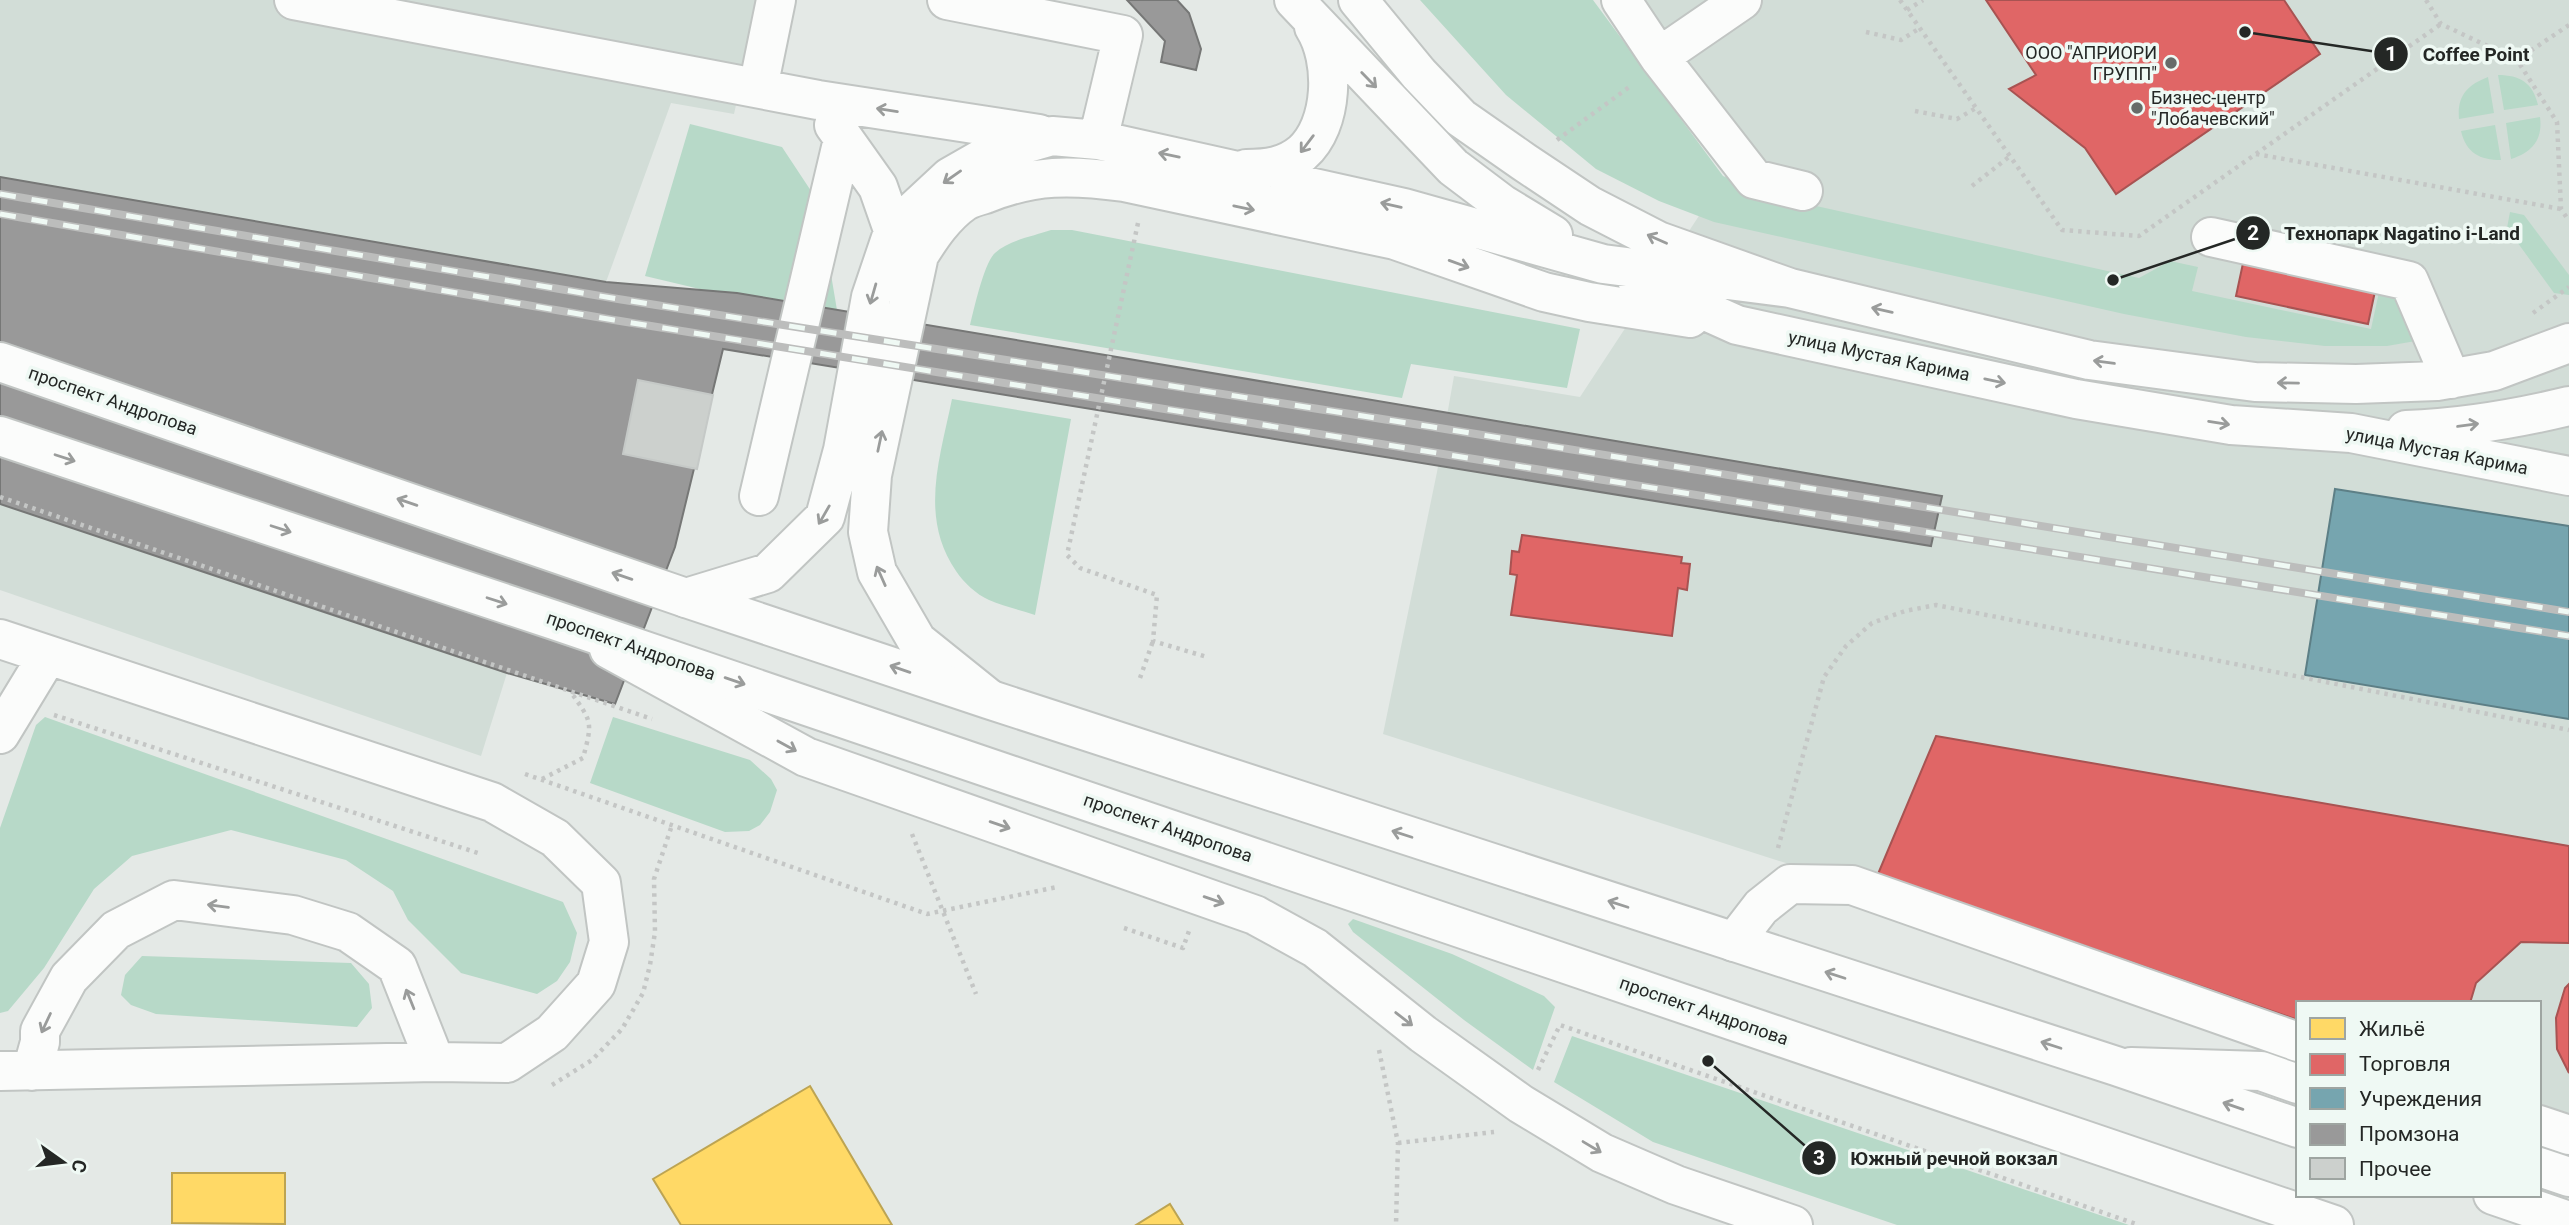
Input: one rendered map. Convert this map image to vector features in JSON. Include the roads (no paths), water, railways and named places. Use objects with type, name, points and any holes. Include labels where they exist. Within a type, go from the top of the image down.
[{"type":"street","points":[[294,0],[818,100],[1052,136],[1098,140],[1457,221],[1602,264],[1790,288],[2089,359],[2255,382],[2356,384],[2451,379],[2494,371],[2569,343]]},
{"type":"street","points":[[758,88],[776,0]]},
{"type":"street","points":[[947,0],[1123,35],[1098,140]]},
{"type":"street","points":[[1358,0],[1419,74],[1461,118],[1601,212],[1658,241],[1790,288]]},
{"type":"street","points":[[1621,0],[1659,57],[1754,180],[1803,191]]},
{"type":"street","points":[[1659,57],[1742,0]]},
{"type":"street","points":[[1233,169],[1272,169],[1304,151],[1318,129],[1329,95],[1328,66],[1322,38],[1300,7]]},
{"type":"street","name":"улица Мустая Карима","points":[[1300,7],[1453,167],[1474,184],[1502,204],[1602,264],[1737,326],[2076,399],[2231,425],[2351,433],[2569,476]]},
{"type":"street","points":[[818,100],[878,187],[905,267],[908,307]]},
{"type":"street","points":[[1395,240],[1432,235],[1457,221],[1472,198],[1475,166],[1470,141],[1461,118]]},
{"type":"street","points":[[687,598],[768,573],[825,517],[843,450],[872,297],[894,229],[950,177],[992,153],[1052,136]]},
{"type":"street","points":[[759,496],[844,139]]},
{"type":"street","points":[[988,699],[917,641],[877,572],[868,532],[872,475],[919,255],[936,228],[965,201],[999,188],[1041,178],[1080,176],[1124,182],[1395,240],[1544,292],[1737,326]]},
{"type":"street","points":[[2211,237],[2409,281],[2451,379]]},
{"type":"street","name":"проспект Андропова","points":[[0,362],[988,699],[2116,1066],[2296,1127]]},
{"type":"street","points":[[2351,433],[2443,429],[2519,418],[2569,406]]},
{"type":"street","name":"проспект Андропова","points":[[0,436],[554,620],[2334,1225]]},
{"type":"street","points":[[554,620],[806,757],[1255,915],[1315,948],[1423,1034],[1521,1104],[1602,1153],[1676,1185],[1793,1225]]},
{"type":"street","points":[[0,639],[492,802],[555,838],[601,883],[609,942],[596,984],[552,1033],[507,1063],[435,1062],[16,1071]]},
{"type":"street","points":[[9,718],[48,655]]},
{"type":"street","points":[[1734,942],[1761,907],[1790,884],[1852,885],[2296,1041]]},
{"type":"street","points":[[16,1071],[40,1042],[40,1031],[69,978],[117,930],[174,900],[293,915],[348,932],[397,966],[435,1062]]},
{"type":"street","points":[[2116,1066],[2261,1071],[2296,1083]]},
{"type":"street","points":[[2541,1126],[2569,1135]]},
{"type":"street","points":[[2541,1168],[2569,1177]]},
{"type":"street","points":[[2499,1197],[2569,1221]]},
{"type":"railway","points":[[0,194],[618,299],[1433,427],[2569,612]]},
{"type":"railway","points":[[0,214],[614,320],[2569,636]]},
{"type":"place","name":"Coffee Point","points":[[2245,32]]},
{"type":"place","name":"ООО \"АПРИОРИ ГРУПП\"","points":[[2171,63]]},
{"type":"place","name":"Бизнес-центр \"Лобачевский\"","points":[[2137,108]]},
{"type":"place","name":"Технопарк Nagatino i-Land","points":[[2113,280]]},
{"type":"place","name":"Южный речной вокзал","points":[[1708,1061]]}]
